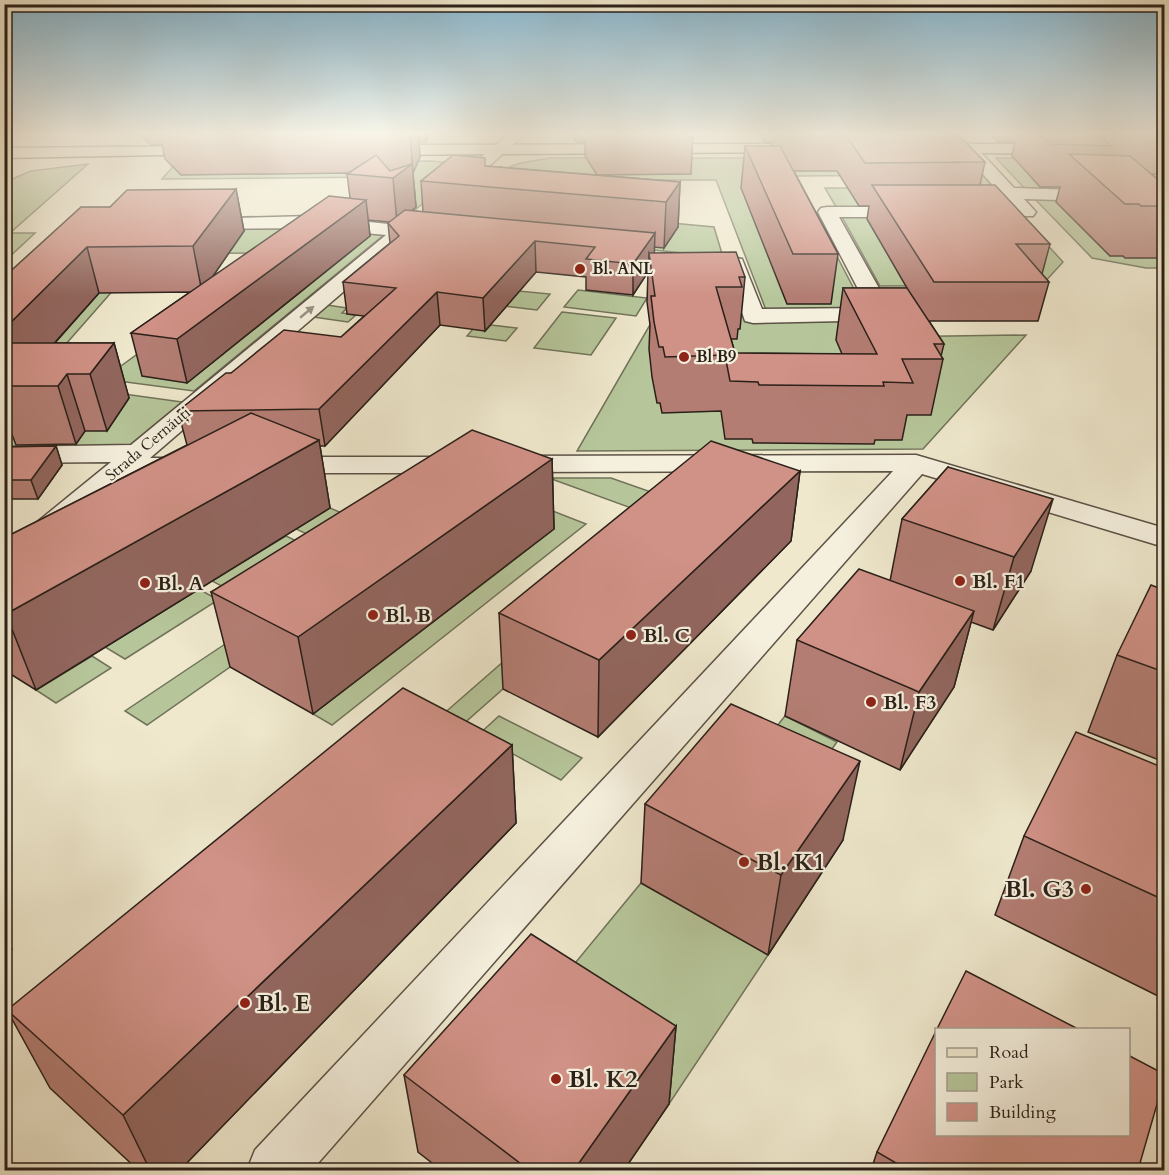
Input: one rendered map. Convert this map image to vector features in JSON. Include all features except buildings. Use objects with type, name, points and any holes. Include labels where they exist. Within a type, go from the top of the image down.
[{"type":"street","name":"Strada Cernăuți","points":[[4,566],[454,188]]},
{"type":"street","points":[[956,212],[1027,212],[1005,188]]},
{"type":"street","points":[[1010,193],[1164,198]]},
{"type":"street","points":[[701,260],[735,263],[753,316],[883,315],[827,212],[933,212]]},
{"type":"street","points":[[177,223],[311,222],[449,235]]},
{"type":"street","points":[[4,455],[130,459],[211,466]]},
{"type":"street","points":[[275,1170],[916,463]]},
{"type":"street","points":[[255,465],[916,463],[1164,538]]},
{"type":"green space","points":[[5,188],[61,188],[10,233],[35,233],[5,261]]},
{"type":"green space","points":[[366,188],[442,188],[397,225],[326,218]]},
{"type":"green space","points":[[478,188],[543,188],[521,209],[714,227],[723,257],[432,228]]},
{"type":"green space","points":[[719,188],[801,188],[865,310],[766,310]]},
{"type":"green space","points":[[825,188],[995,188],[1012,207],[836,207]]},
{"type":"green space","points":[[1024,188],[1092,188],[1096,192],[1027,191]]},
{"type":"green space","points":[[1031,195],[1123,198],[1164,235],[1164,268],[1146,268],[1092,258]]},
{"type":"green space","points":[[842,217],[1022,217],[1063,262],[1042,285],[880,286]]},
{"type":"green space","points":[[297,226],[260,253],[145,254],[37,377],[44,383],[182,402],[130,445],[5,447],[5,323],[100,227]]},
{"type":"green space","points":[[313,227],[385,234],[194,391],[103,379]]},
{"type":"green space","points":[[508,290],[550,294],[537,310],[495,305]]},
{"type":"green space","points":[[578,290],[647,298],[636,316],[564,307]]},
{"type":"green space","points":[[738,296],[747,322],[872,321],[881,337],[1026,335],[923,449],[577,451],[666,297]]},
{"type":"green space","points":[[327,305],[347,308],[342,313],[356,315],[348,322],[313,317]]},
{"type":"green space","points":[[562,312],[616,318],[591,355],[534,348]]},
{"type":"green space","points":[[491,325],[517,328],[506,341],[467,336],[473,329],[485,331]]},
{"type":"green space","points":[[549,478],[611,478],[651,492],[631,508]]},
{"type":"green space","points":[[471,479],[586,524],[332,725],[313,714],[553,529]]},
{"type":"green space","points":[[330,508],[349,516],[315,538],[296,529]]},
{"type":"green space","points":[[286,536],[305,545],[231,591],[212,581]]},
{"type":"green space","points":[[199,589],[218,600],[125,659],[105,647]]},
{"type":"green space","points":[[255,624],[276,635],[147,725],[125,711]]},
{"type":"green space","points":[[519,648],[539,657],[461,726],[441,716]]},
{"type":"green space","points":[[92,656],[111,668],[56,703],[36,690]]},
{"type":"green space","points":[[499,716],[582,758],[561,780],[478,735]]},
{"type":"green space","points":[[785,716],[837,742],[812,777],[757,751]]},
{"type":"green space","points":[[641,883],[768,955],[669,1104],[534,1013]]},
{"type":"place","name":"Bl. ANL","points":[[580,269]]},
{"type":"place","name":"Bl B9","points":[[684,357]]},
{"type":"place","name":"Bl. F1","points":[[960,581]]},
{"type":"place","name":"Bl. A","points":[[145,583]]},
{"type":"place","name":"Bl. B","points":[[373,615]]},
{"type":"place","name":"Bl. C","points":[[631,635]]},
{"type":"place","name":"Bl. F3","points":[[871,702]]},
{"type":"place","name":"Bl. K1","points":[[744,862]]},
{"type":"place","name":"Bl. G3","points":[[1086,889]]},
{"type":"place","name":"Bl. E","points":[[245,1003]]},
{"type":"place","name":"Bl. K2","points":[[556,1079]]}]
